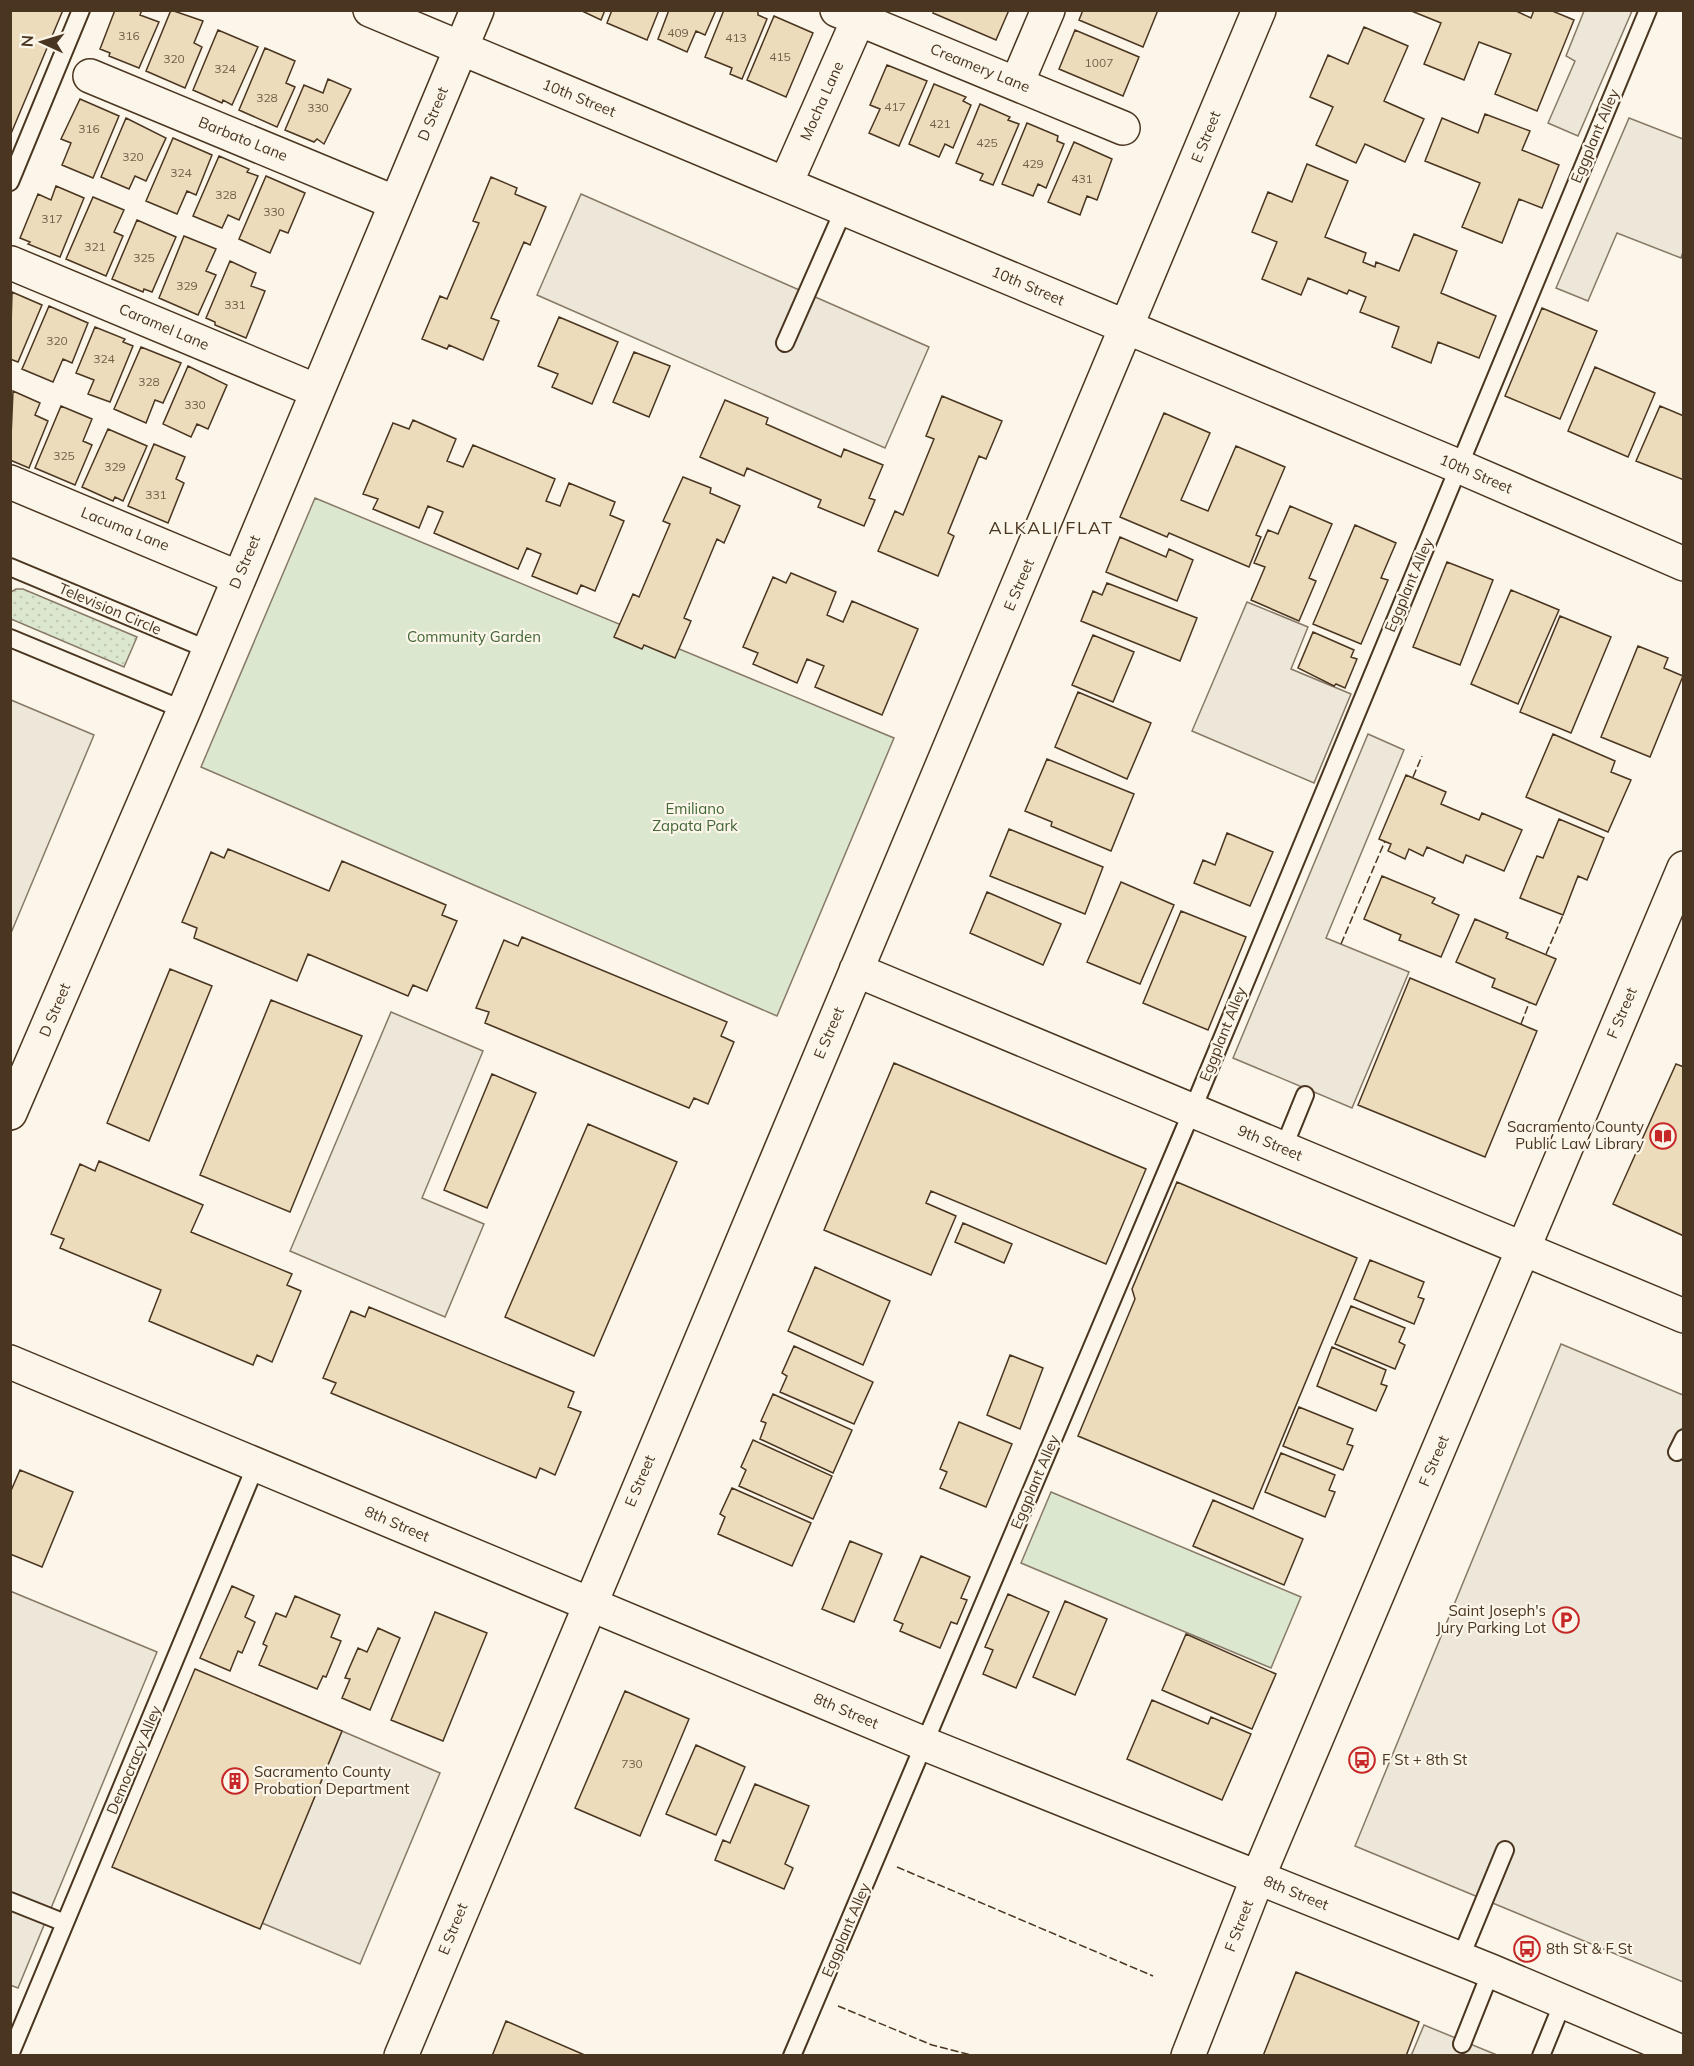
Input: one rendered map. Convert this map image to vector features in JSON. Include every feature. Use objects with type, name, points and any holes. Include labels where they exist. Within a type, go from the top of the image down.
[{"type":"street","name":"10th Street","points":[[370,10],[1458,466],[1683,564]]},
{"type":"street","name":"D Street","points":[[10,1113],[184,710],[477,10]]},
{"type":"street","points":[[1017,83],[1048,10]]},
{"type":"street","name":"E Street","points":[[401,2055],[1259,10]]},
{"type":"street","name":"Creamery Lane","points":[[847,15],[1123,128]]},
{"type":"street","name":"Mocha Lane","points":[[786,183],[847,15]]},
{"type":"street","name":"Barbato Lane","points":[[90,75],[396,203]]},
{"type":"street","name":"Caramel Lane","points":[[12,263],[317,392]]},
{"type":"street","name":"Lacuma Lane","points":[[10,482],[239,578]]},
{"type":"street","name":"F Street","points":[[1188,2055],[1258,1877],[1524,1249],[1675,911],[1683,868]]},
{"type":"street","name":"9th Street","points":[[856,970],[1683,1316]]},
{"type":"street","name":"8th Street","points":[[10,1362],[925,1744],[1491,1971],[1683,2053]]},
{"type":"lane","points":[[10,182],[81,10]]},
{"type":"lane","name":"Eggplant Alley","points":[[792,2055],[1192,1111],[1648,10]]},
{"type":"lane","points":[[785,344],[844,209]]},
{"type":"lane","name":"Television Circle","points":[[10,567],[209,650]]},
{"type":"lane","points":[[10,638],[184,710]]},
{"type":"lane","points":[[1283,1149],[1305,1095]]},
{"type":"lane","name":"Democracy Alley","points":[[10,2055],[256,1465]]},
{"type":"lane","points":[[1460,1959],[1505,1850]]},
{"type":"lane","points":[[10,1901],[65,1923]]},
{"type":"lane","points":[[1462,2044],[1491,1971]]},
{"type":"lane","points":[[1541,2055],[1563,2002]]},
{"type":"green space","name":"Emiliano Zapata Park","points":[[315,498],[894,738],[777,1016],[201,767]]},
{"type":"green space","points":[[23,589],[137,637],[124,667],[11,619],[11,592]]},
{"type":"green space","points":[[1051,1492],[1301,1597],[1271,1668],[1021,1563]]},
{"type":"shaded area","points":[[1584,11],[1632,11],[1578,136],[1548,123],[1575,61],[1566,56]]},
{"type":"shaded area","points":[[1629,118],[1683,139],[1683,252],[1681,258],[1617,233],[1588,301],[1556,288]]},
{"type":"shaded area","points":[[581,194],[929,347],[885,448],[537,295]]},
{"type":"shaded area","points":[[1247,602],[1308,627],[1291,669],[1351,694],[1314,783],[1192,731]]},
{"type":"shaded area","points":[[11,700],[94,735],[11,933]]},
{"type":"shaded area","points":[[1368,734],[1404,750],[1326,938],[1409,972],[1352,1108],[1233,1058]]},
{"type":"shaded area","points":[[391,1012],[483,1051],[422,1198],[484,1224],[445,1317],[290,1251]]},
{"type":"shaded area","name":"Saint Joseph's Jury Parking Lot","points":[[1561,1344],[1683,1395],[1683,1982],[1355,1846]]},
{"type":"shaded area","points":[[10,1591],[157,1652],[18,1988],[10,1985]]},
{"type":"shaded area","points":[[342,1731],[440,1773],[360,1964],[262,1923]]},
{"type":"shaded area","points":[[1424,2025],[1497,2055],[1411,2056]]},
{"type":"building","points":[[10,10],[63,10],[10,136]]},
{"type":"building","points":[[115,10],[142,10],[140,15],[159,22],[139,68],[109,56],[110,53],[100,49]]},
{"type":"building","points":[[171,10],[203,21],[194,43],[202,47],[185,88],[146,71]]},
{"type":"building","points":[[580,10],[605,10],[601,20]]},
{"type":"building","points":[[612,10],[659,10],[647,40],[607,23]]},
{"type":"building","points":[[669,10],[716,10],[705,35],[696,31],[687,52],[658,39]]},
{"type":"building","points":[[724,10],[758,10],[758,15],[767,19],[742,79],[730,74],[732,68],[705,57]]},
{"type":"building","points":[[934,10],[1009,10],[996,40],[933,13]]},
{"type":"building","points":[[1083,10],[1158,10],[1143,47],[1079,20]]},
{"type":"building","points":[[1409,10],[1514,10],[1531,18],[1534,10],[1550,10],[1574,20],[1537,111],[1495,94],[1511,54],[1479,42],[1464,80],[1424,64],[1441,23]]},
{"type":"building","points":[[774,16],[813,33],[786,97],[747,80]]},
{"type":"building","points":[[1364,27],[1408,46],[1384,101],[1424,119],[1405,162],[1365,144],[1356,163],[1316,145],[1333,107],[1310,97],[1328,55],[1348,64]]},
{"type":"building","points":[[218,30],[258,47],[232,105],[193,90]]},
{"type":"building","points":[[1075,30],[1139,57],[1123,96],[1059,69]]},
{"type":"building","points":[[265,48],[295,61],[286,83],[295,87],[277,127],[239,110]]},
{"type":"building","points":[[887,65],[927,81],[899,146],[869,133],[880,109],[870,105]]},
{"type":"building","points":[[328,79],[351,89],[324,144],[317,139],[314,142],[285,130],[304,85],[323,93]]},
{"type":"building","points":[[934,84],[966,97],[963,101],[971,105],[953,148],[945,144],[939,157],[909,144]]},
{"type":"building","points":[[80,99],[119,116],[93,178],[62,165],[71,143],[61,139]]},
{"type":"building","points":[[980,104],[1010,117],[1008,120],[1019,124],[993,185],[980,180],[983,174],[956,163]]},
{"type":"building","points":[[1485,114],[1530,131],[1522,150],[1559,165],[1542,208],[1519,199],[1502,243],[1462,227],[1480,183],[1425,161],[1442,118],[1478,133]]},
{"type":"building","points":[[126,118],[166,138],[146,181],[135,176],[129,189],[101,177]]},
{"type":"building","points":[[1027,123],[1058,136],[1057,141],[1064,144],[1046,188],[1038,184],[1033,196],[1002,184]]},
{"type":"building","points":[[173,138],[212,155],[196,195],[187,191],[177,214],[146,201]]},
{"type":"building","points":[[1074,142],[1112,159],[1097,200],[1087,196],[1080,215],[1048,202]]},
{"type":"building","points":[[219,156],[249,169],[247,172],[258,176],[239,220],[228,215],[222,228],[193,216]]},
{"type":"building","points":[[1307,164],[1348,181],[1325,237],[1366,253],[1363,262],[1375,267],[1376,262],[1399,271],[1414,234],[1457,251],[1441,293],[1496,316],[1479,358],[1438,342],[1431,363],[1392,347],[1399,327],[1360,312],[1366,297],[1349,290],[1347,294],[1308,278],[1301,295],[1262,279],[1277,242],[1252,232],[1268,192],[1292,202]]},
{"type":"building","points":[[266,176],[305,193],[288,233],[280,230],[270,253],[239,239]]},
{"type":"building","points":[[491,177],[517,188],[515,194],[546,207],[530,245],[524,242],[491,318],[499,321],[483,360],[449,345],[447,349],[422,339],[440,296],[447,299],[479,223],[473,221]]},
{"type":"building","points":[[56,186],[84,198],[60,257],[28,244],[30,242],[20,238],[38,194],[51,200]]},
{"type":"building","points":[[93,197],[124,210],[114,232],[123,236],[106,276],[66,259]]},
{"type":"building","points":[[137,220],[176,237],[152,292],[144,289],[143,292],[112,279]]},
{"type":"building","points":[[184,236],[216,249],[206,271],[216,275],[198,315],[159,298]]},
{"type":"building","points":[[230,261],[256,273],[251,286],[265,291],[246,338],[215,325],[215,322],[206,318]]},
{"type":"building","points":[[12,292],[42,305],[18,362],[10,359]]},
{"type":"building","points":[[49,306],[88,323],[72,363],[63,359],[53,382],[22,369]]},
{"type":"building","points":[[1542,308],[1597,331],[1560,419],[1505,396]]},
{"type":"building","points":[[559,317],[618,342],[592,404],[552,387],[558,374],[538,366]]},
{"type":"building","points":[[95,327],[125,339],[123,342],[133,346],[110,402],[88,394],[94,380],[76,373]]},
{"type":"building","points":[[141,347],[181,363],[163,403],[155,400],[146,423],[114,409]]},
{"type":"building","points":[[634,352],[670,366],[649,417],[613,402]]},
{"type":"building","points":[[188,366],[227,385],[208,429],[197,424],[191,437],[163,424]]},
{"type":"building","points":[[1595,367],[1655,393],[1628,457],[1568,431]]},
{"type":"building","points":[[13,391],[40,403],[35,415],[48,421],[29,468],[10,460]]},
{"type":"building","points":[[942,396],[1002,421],[986,459],[979,456],[948,533],[954,536],[938,576],[878,551],[895,511],[903,515],[934,439],[926,436]]},
{"type":"building","points":[[725,400],[768,418],[766,424],[841,457],[844,449],[883,465],[869,498],[875,500],[864,526],[818,507],[821,500],[747,468],[744,476],[700,457]]},
{"type":"building","points":[[61,406],[92,419],[83,441],[92,445],[75,485],[35,468]]},
{"type":"building","points":[[1660,406],[1684,416],[1684,480],[1636,461]]},
{"type":"building","points":[[1164,413],[1210,433],[1181,500],[1208,511],[1236,446],[1285,467],[1256,535],[1261,537],[1249,567],[1169,533],[1167,537],[1120,517]]},
{"type":"building","points":[[413,420],[456,439],[447,461],[463,467],[473,445],[555,479],[546,501],[560,506],[569,483],[615,502],[610,515],[624,521],[595,591],[581,585],[577,594],[532,576],[541,554],[527,548],[518,569],[434,533],[443,512],[428,506],[419,528],[373,509],[378,499],[363,494],[393,423],[409,429]]},
{"type":"building","points":[[108,429],[147,446],[123,501],[115,497],[113,501],[82,487]]},
{"type":"building","points":[[154,444],[185,457],[176,479],[184,483],[168,523],[128,506]]},
{"type":"building","points":[[683,477],[711,488],[710,493],[740,506],[724,543],[717,539],[684,618],[691,621],[675,658],[644,645],[642,649],[614,637],[633,594],[639,597],[670,524],[663,521]]},
{"type":"building","points":[[1290,506],[1332,524],[1309,578],[1316,581],[1299,621],[1251,600],[1265,567],[1254,563],[1268,530],[1278,534]]},
{"type":"building","points":[[1355,525],[1396,543],[1381,578],[1388,580],[1361,644],[1313,624]]},
{"type":"building","points":[[1120,537],[1166,557],[1169,549],[1193,560],[1177,601],[1106,572]]},
{"type":"building","points":[[1447,562],[1493,580],[1460,665],[1413,647]]},
{"type":"building","points":[[791,573],[836,592],[827,615],[843,622],[852,601],[918,629],[882,715],[815,687],[824,666],[807,659],[797,683],[753,664],[758,653],[743,647],[773,577],[786,583]]},
{"type":"building","points":[[1107,583],[1197,618],[1180,661],[1081,621],[1093,591],[1102,595]]},
{"type":"building","points":[[1511,590],[1559,610],[1518,704],[1471,684]]},
{"type":"building","points":[[1560,616],[1611,637],[1571,733],[1520,712]]},
{"type":"building","points":[[1313,632],[1354,650],[1351,657],[1357,659],[1345,688],[1336,684],[1334,686],[1298,668]]},
{"type":"building","points":[[1093,635],[1134,652],[1113,702],[1072,685]]},
{"type":"building","points":[[1638,646],[1668,658],[1664,668],[1683,676],[1650,757],[1601,737]]},
{"type":"building","points":[[1078,692],[1151,723],[1127,779],[1055,747]]},
{"type":"building","points":[[1553,734],[1615,761],[1611,772],[1631,780],[1608,832],[1526,797]]},
{"type":"building","points":[[1047,759],[1134,794],[1111,851],[1051,826],[1052,822],[1025,811]]},
{"type":"building","points":[[1406,775],[1446,792],[1441,804],[1479,820],[1482,813],[1522,830],[1504,871],[1466,855],[1463,863],[1427,847],[1423,856],[1409,849],[1405,859],[1388,851],[1391,844],[1379,839]]},
{"type":"building","points":[[1559,819],[1604,838],[1587,880],[1578,876],[1563,915],[1520,898],[1537,856],[1543,858]]},
{"type":"building","points":[[1009,829],[1103,867],[1085,914],[990,876]]},
{"type":"building","points":[[1227,833],[1273,852],[1250,906],[1194,883],[1203,860],[1215,865]]},
{"type":"building","points":[[228,849],[329,891],[342,861],[446,905],[442,915],[457,921],[427,991],[413,985],[408,996],[308,954],[297,981],[194,938],[197,928],[182,922],[211,852],[224,858]]},
{"type":"building","points":[[1382,876],[1435,898],[1432,903],[1459,915],[1441,957],[1399,940],[1401,935],[1364,919]]},
{"type":"building","points":[[1121,882],[1174,905],[1140,984],[1087,962]]},
{"type":"building","points":[[987,892],[1061,924],[1043,965],[970,933]]},
{"type":"building","points":[[1181,911],[1246,937],[1208,1030],[1143,1003]]},
{"type":"building","points":[[1475,919],[1508,933],[1506,938],[1556,959],[1536,1005],[1492,987],[1495,979],[1456,962]]},
{"type":"building","points":[[522,937],[727,1022],[721,1036],[734,1042],[708,1104],[694,1098],[689,1108],[485,1023],[489,1012],[476,1008],[504,940],[518,946]]},
{"type":"building","points":[[170,969],[212,986],[149,1141],[107,1123]]},
{"type":"building","points":[[1410,978],[1537,1031],[1485,1157],[1358,1105]]},
{"type":"building","points":[[271,1000],[362,1036],[290,1212],[200,1175]]},
{"type":"building","points":[[894,1063],[1146,1169],[1106,1264],[931,1191],[926,1203],[956,1216],[931,1275],[824,1230]]},
{"type":"building","name":"Sacramento County Public Law Library","points":[[1676,1064],[1684,1067],[1684,1236],[1613,1204]]},
{"type":"building","points":[[492,1074],[536,1093],[487,1208],[444,1190]]},
{"type":"building","points":[[588,1124],[677,1162],[594,1356],[505,1317]]},
{"type":"building","points":[[99,1161],[203,1205],[191,1232],[292,1274],[287,1285],[301,1291],[272,1362],[257,1355],[253,1365],[149,1321],[161,1290],[60,1248],[64,1239],[51,1234],[80,1164],[95,1171]]},
{"type":"building","points":[[1177,1182],[1357,1258],[1253,1509],[1078,1436],[1135,1299],[1132,1289]]},
{"type":"building","points":[[963,1223],[1012,1244],[1004,1263],[955,1242]]},
{"type":"building","points":[[1370,1260],[1424,1282],[1418,1297],[1424,1299],[1414,1324],[1354,1299]]},
{"type":"building","points":[[815,1267],[890,1301],[863,1365],[788,1331]]},
{"type":"building","points":[[1351,1306],[1405,1328],[1399,1342],[1405,1345],[1395,1369],[1335,1344]]},
{"type":"building","points":[[369,1307],[574,1392],[568,1407],[581,1412],[555,1475],[540,1468],[536,1478],[331,1393],[336,1383],[323,1378],[351,1311],[365,1317]]},
{"type":"building","points":[[794,1346],[873,1382],[854,1424],[780,1392],[787,1376],[782,1373]]},
{"type":"building","points":[[1332,1347],[1386,1370],[1381,1384],[1387,1386],[1376,1411],[1317,1386]]},
{"type":"building","points":[[1010,1355],[1043,1368],[1020,1429],[987,1415]]},
{"type":"building","points":[[773,1394],[852,1430],[833,1473],[760,1439],[766,1423],[761,1421]]},
{"type":"building","points":[[1299,1407],[1353,1429],[1347,1444],[1353,1446],[1343,1470],[1283,1446]]},
{"type":"building","points":[[959,1422],[1012,1444],[986,1507],[940,1488],[947,1472],[940,1469]]},
{"type":"building","points":[[753,1440],[832,1476],[813,1519],[739,1486],[746,1470],[741,1467]]},
{"type":"building","points":[[1281,1453],[1335,1475],[1329,1490],[1335,1492],[1325,1517],[1265,1492]]},
{"type":"building","points":[[20,1470],[73,1492],[42,1567],[10,1554],[10,1493]]},
{"type":"building","points":[[732,1488],[811,1523],[792,1566],[718,1534],[725,1517],[720,1514]]},
{"type":"building","points":[[1213,1500],[1303,1539],[1284,1585],[1193,1546]]},
{"type":"building","points":[[850,1541],[882,1554],[854,1622],[822,1609]]},
{"type":"building","points":[[921,1556],[970,1577],[961,1598],[967,1600],[957,1624],[951,1622],[940,1648],[900,1631],[903,1624],[894,1620]]},
{"type":"building","points":[[232,1586],[254,1596],[245,1617],[255,1622],[242,1653],[238,1651],[230,1671],[200,1658]]},
{"type":"building","points":[[1008,1594],[1049,1612],[1016,1688],[983,1674],[993,1650],[985,1647]]},
{"type":"building","points":[[295,1596],[340,1615],[331,1637],[341,1641],[326,1677],[323,1676],[317,1689],[259,1665],[267,1646],[263,1644],[276,1613],[286,1617]]},
{"type":"building","points":[[1065,1601],[1107,1619],[1075,1695],[1033,1677]]},
{"type":"building","points":[[435,1612],[487,1633],[443,1741],[391,1720]]},
{"type":"building","points":[[378,1628],[400,1638],[370,1710],[342,1698],[350,1679],[345,1678],[358,1648],[367,1652]]},
{"type":"building","points":[[1186,1634],[1276,1674],[1252,1729],[1162,1690]]},
{"type":"building","name":"Sacramento County Probation Department","points":[[195,1669],[342,1731],[260,1929],[112,1867]]},
{"type":"building","points":[[625,1691],[689,1719],[640,1836],[575,1808]]},
{"type":"building","points":[[1152,1700],[1208,1724],[1211,1717],[1251,1734],[1222,1800],[1127,1759]]},
{"type":"building","points":[[696,1745],[745,1767],[716,1835],[666,1814]]},
{"type":"building","points":[[755,1784],[809,1806],[785,1864],[793,1868],[784,1889],[715,1860],[723,1840],[730,1843]]},
{"type":"building","points":[[1296,1972],[1419,2022],[1406,2056],[1263,2056]]},
{"type":"building","points":[[506,2021],[587,2056],[492,2056]]},
{"type":"fence","points":[[1413,777],[1422,756]]},
{"type":"fence","points":[[1341,944],[1385,841]]},
{"type":"fence","points":[[1546,954],[1563,915]]},
{"type":"fence","points":[[1521,1024],[1529,1003]]},
{"type":"fence","points":[[897,1867],[1153,1976]]},
{"type":"fence","points":[[838,2006],[932,2045],[975,2056]]},
{"type":"place","name":"Sacramento County Public Law Library","points":[[1663,1136]]},
{"type":"place","name":"Saint Joseph's Jury Parking Lot","points":[[1566,1620]]},
{"type":"place","name":"F St + 8th St","points":[[1362,1760]]},
{"type":"place","name":"Sacramento County Probation Department","points":[[235,1781]]},
{"type":"place","name":"8th St & F St","points":[[1527,1949]]},
{"type":"district","name":"ALKALI FLAT","points":[[1051,528]]},
{"type":"park label","name":"Community Garden","points":[[474,637]]}]
